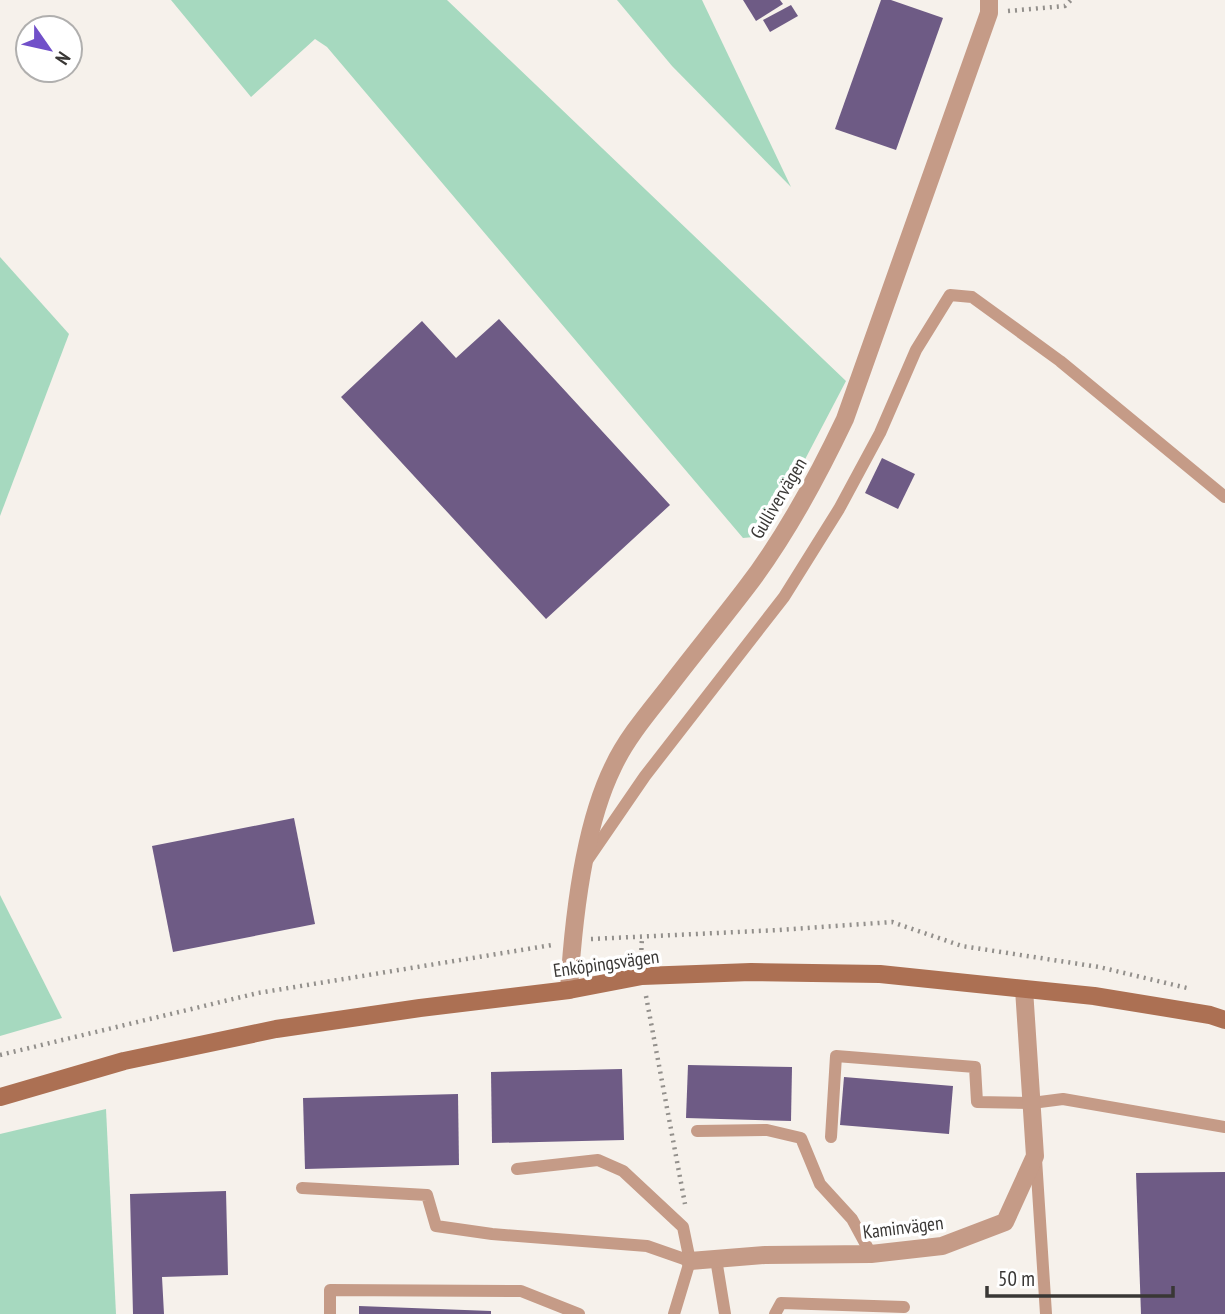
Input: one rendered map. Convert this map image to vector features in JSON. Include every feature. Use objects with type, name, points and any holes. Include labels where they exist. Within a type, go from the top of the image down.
[{"type":"street","name":"Gullivervägen","points":[[569,990],[572,942],[591,827],[613,767],[640,724],[748,584],[822,468],[845,419],[989,3]]},
{"type":"street","name":"Enköpingsvägen","points":[[0,1097],[124,1061],[276,1029],[569,990],[642,976],[751,972],[880,974],[1094,996],[1210,1015],[1225,1020]]},
{"type":"street","name":"Kaminvägen","points":[[690,1261],[765,1255],[872,1254],[942,1246],[1005,1222],[1035,1156],[1024,989]]},
{"type":"lane","points":[[586,862],[645,776],[784,597],[839,509],[880,433],[916,350],[950,295],[972,297],[1060,361],[1225,496]]},
{"type":"lane","points":[[831,1137],[836,1056],[975,1067],[977,1102],[1032,1103],[1063,1099],[1225,1127]]},
{"type":"lane","points":[[696,1131],[767,1130],[801,1138],[820,1184],[852,1219],[872,1254]]},
{"type":"lane","points":[[1035,1156],[1046,1314]]},
{"type":"lane","points":[[517,1169],[598,1160],[623,1171],[683,1227],[690,1261],[674,1314]]},
{"type":"lane","points":[[302,1188],[428,1195],[436,1226],[492,1234],[647,1245],[690,1261]]},
{"type":"lane","points":[[716,1259],[725,1314]]},
{"type":"lane","points":[[330,1314],[330,1290],[521,1291],[579,1314]]},
{"type":"lane","points":[[775,1314],[781,1303],[904,1307]]},
{"type":"path","points":[[989,3],[1065,6],[1071,0]]},
{"type":"path","points":[[0,1055],[258,993],[600,937],[779,930],[892,922],[962,946],[1099,967],[1200,991]]},
{"type":"path","points":[[647,1002],[686,1209]]},
{"type":"green space","points":[[171,0],[447,0],[846,381],[765,536],[743,538],[327,47],[315,39],[251,97]]},
{"type":"green space","points":[[617,0],[702,0],[791,187],[672,66]]},
{"type":"green space","points":[[0,257],[69,334],[0,516]]},
{"type":"green space","points":[[0,895],[62,1018],[0,1036]]},
{"type":"green space","points":[[106,1109],[116,1314],[0,1314],[0,1134]]},
{"type":"building","points":[[743,0],[780,0],[783,4],[756,21]]},
{"type":"building","points":[[881,0],[891,0],[943,18],[896,150],[835,129]]},
{"type":"building","points":[[791,5],[798,16],[770,32],[763,20]]},
{"type":"building","points":[[499,319],[670,505],[546,619],[341,397],[422,321],[456,358]]},
{"type":"building","points":[[882,458],[915,474],[898,509],[865,493]]},
{"type":"building","points":[[294,818],[315,924],[173,952],[152,846]]},
{"type":"building","points":[[688,1065],[792,1067],[791,1121],[686,1118]]},
{"type":"building","points":[[622,1069],[624,1140],[492,1143],[491,1072]]},
{"type":"building","points":[[844,1077],[953,1086],[949,1134],[840,1125]]},
{"type":"building","points":[[458,1094],[459,1165],[305,1169],[303,1098]]},
{"type":"building","points":[[1225,1172],[1225,1314],[1141,1314],[1136,1173]]},
{"type":"building","points":[[226,1191],[228,1275],[162,1277],[164,1314],[133,1314],[130,1194]]},
{"type":"building","points":[[359,1306],[491,1311],[491,1314],[359,1314]]}]
